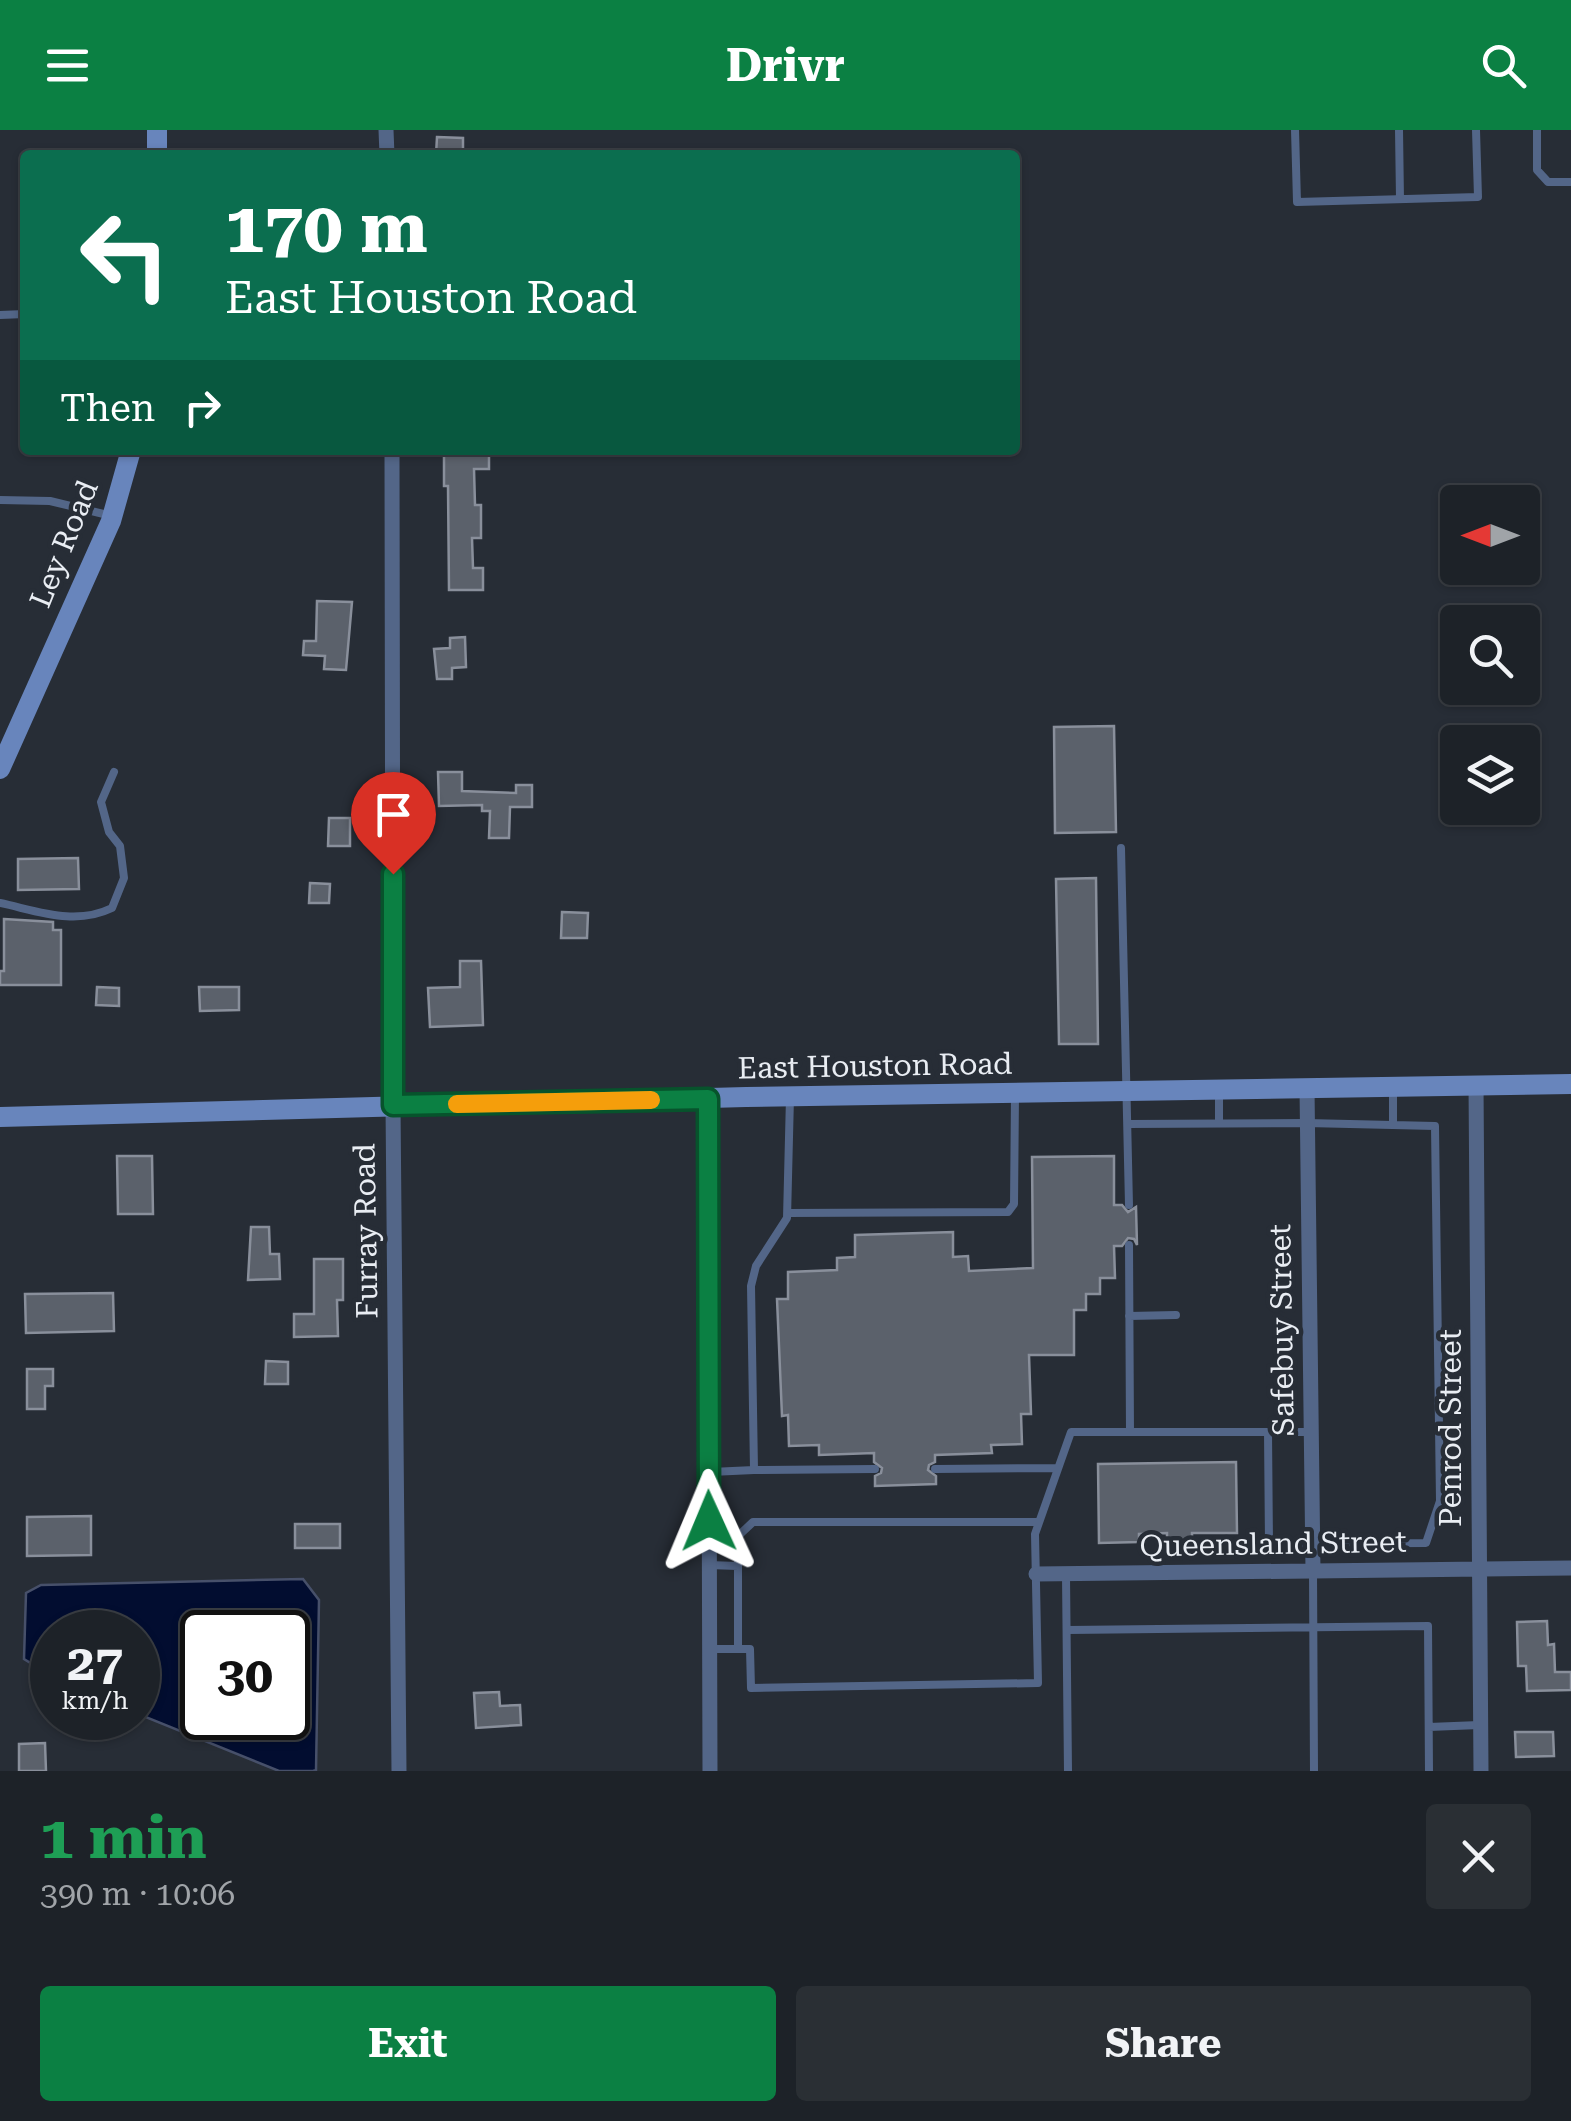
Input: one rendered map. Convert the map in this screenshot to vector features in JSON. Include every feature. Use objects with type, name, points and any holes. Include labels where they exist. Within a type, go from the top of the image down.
[{"type":"street","name":"Ley Road","points":[[0,769],[112,516],[130,455]]},
{"type":"street","name":"Furray Road","points":[[392,455],[399,1771]]},
{"type":"street","name":"Penrod Street","points":[[1476,1084],[1481,1771]]},
{"type":"street","name":"East Houston Road","points":[[0,1117],[393,1105],[1571,1084]]},
{"type":"street","name":"Safebuy Street","points":[[1308,1088],[1314,1571]]},
{"type":"street","points":[[708,1099],[710,1771]]},
{"type":"street","name":"Queensland Street","points":[[1036,1574],[1571,1568]]},
{"type":"lane","points":[[1295,130],[1297,202],[1478,197],[1476,130]]},
{"type":"lane","points":[[1399,130],[1400,199]]},
{"type":"lane","points":[[1537,130],[1537,170],[1548,182],[1571,182]]},
{"type":"lane","points":[[0,500],[50,501],[112,516]]},
{"type":"lane","points":[[0,903],[80,918],[112,908],[124,878],[120,846],[110,832],[101,802],[114,772]]},
{"type":"lane","points":[[1122,848],[1128,1205]]},
{"type":"lane","points":[[1393,1086],[1393,1125]]},
{"type":"lane","points":[[1219,1090],[1219,1123]]},
{"type":"lane","points":[[788,1214],[1008,1212],[1014,1204],[1015,1094]]},
{"type":"lane","points":[[754,1470],[751,1286],[756,1266],[788,1214],[790,1097]]},
{"type":"lane","points":[[1128,1124],[1435,1126],[1440,1502],[1426,1543],[1269,1544],[1268,1432]]},
{"type":"lane","points":[[1129,1246],[1130,1432]]},
{"type":"lane","points":[[1129,1316],[1176,1315]]},
{"type":"lane","points":[[709,1649],[750,1649],[751,1688],[1038,1682],[1035,1534],[1071,1432],[1311,1432]]},
{"type":"lane","points":[[936,1469],[1058,1468]]},
{"type":"lane","points":[[708,1472],[875,1469]]},
{"type":"lane","points":[[738,1649],[738,1536],[753,1522],[1039,1522]]},
{"type":"lane","points":[[710,1565],[738,1566]]},
{"type":"lane","points":[[1314,1571],[1314,1771]]},
{"type":"lane","points":[[1066,1574],[1068,1771]]},
{"type":"lane","points":[[1068,1630],[1428,1626],[1429,1771]]},
{"type":"lane","points":[[1428,1726],[1480,1725]]},
{"type":"water","points":[[303,1579],[319,1600],[316,1770],[279,1771],[202,1740],[310,1740],[310,1610],[180,1610],[180,1731],[160,1723],[160,1610],[30,1610],[30,1663],[24,1659],[26,1593],[41,1585]]},
{"type":"building","points":[[437,137],[463,138],[463,150],[436,150]]},
{"type":"building","points":[[444,455],[489,455],[489,469],[474,469],[475,505],[481,505],[481,538],[472,538],[473,568],[483,568],[483,590],[449,590],[448,486],[444,486]]},
{"type":"building","points":[[317,601],[352,602],[346,670],[324,669],[325,656],[303,655],[304,641],[316,641]]},
{"type":"building","points":[[465,637],[466,667],[452,668],[452,679],[437,679],[434,649],[450,648],[450,638]]},
{"type":"building","points":[[1114,726],[1116,832],[1055,833],[1054,727]]},
{"type":"building","points":[[438,772],[462,772],[462,791],[516,793],[516,785],[532,785],[532,807],[510,807],[509,838],[489,838],[490,811],[482,811],[482,805],[439,806]]},
{"type":"building","points":[[329,818],[350,818],[350,846],[328,846]]},
{"type":"building","points":[[78,858],[79,889],[18,890],[18,859]]},
{"type":"building","points":[[1096,878],[1098,1044],[1059,1044],[1056,879]]},
{"type":"building","points":[[310,883],[330,884],[329,903],[309,903]]},
{"type":"building","points":[[562,912],[588,913],[587,938],[561,938]]},
{"type":"building","points":[[4,919],[53,922],[53,930],[61,930],[61,985],[0,985],[0,971],[4,971]]},
{"type":"building","points":[[460,961],[481,961],[483,1025],[430,1027],[428,988],[460,987]]},
{"type":"building","points":[[97,987],[119,988],[119,1006],[96,1005]]},
{"type":"building","points":[[199,987],[239,987],[239,1010],[200,1011]]},
{"type":"building","points":[[117,1156],[152,1156],[153,1214],[118,1214]]},
{"type":"building","points":[[1114,1156],[1114,1205],[1122,1205],[1128,1212],[1136,1207],[1137,1245],[1128,1238],[1122,1246],[1114,1246],[1115,1278],[1100,1278],[1100,1294],[1086,1294],[1086,1310],[1074,1310],[1074,1355],[1029,1355],[1031,1414],[1021,1414],[1022,1444],[991,1445],[992,1453],[935,1455],[928,1470],[936,1476],[936,1484],[875,1486],[875,1476],[882,1468],[874,1462],[874,1453],[819,1455],[819,1445],[789,1446],[788,1415],[782,1416],[777,1299],[788,1299],[788,1272],[837,1270],[837,1258],[855,1257],[855,1235],[953,1232],[953,1257],[968,1256],[969,1271],[1033,1268],[1032,1157]]},
{"type":"building","points":[[251,1227],[269,1227],[270,1254],[279,1254],[280,1279],[248,1280]]},
{"type":"building","points":[[314,1259],[343,1259],[343,1300],[337,1300],[338,1336],[294,1337],[294,1314],[314,1314]]},
{"type":"building","points":[[113,1293],[114,1331],[26,1333],[25,1294]]},
{"type":"building","points":[[266,1361],[288,1362],[288,1384],[265,1384]]},
{"type":"building","points":[[27,1369],[53,1369],[53,1386],[45,1386],[45,1409],[27,1409]]},
{"type":"building","points":[[1236,1462],[1237,1533],[1192,1533],[1192,1542],[1167,1543],[1167,1533],[1139,1534],[1139,1542],[1099,1543],[1098,1464]]},
{"type":"building","points":[[91,1516],[91,1555],[27,1556],[27,1517]]},
{"type":"building","points":[[295,1524],[340,1524],[340,1548],[295,1548]]},
{"type":"building","points":[[1547,1621],[1548,1645],[1554,1644],[1555,1672],[1571,1672],[1571,1690],[1527,1691],[1526,1666],[1518,1666],[1517,1622]]},
{"type":"building","points":[[499,1692],[500,1706],[520,1705],[521,1725],[476,1728],[474,1693]]},
{"type":"building","points":[[1515,1732],[1553,1732],[1554,1756],[1516,1757]]},
{"type":"building","points":[[45,1743],[46,1771],[19,1771],[19,1744]]},
{"type":"slow traffic","points":[[457,1104],[651,1100]]},
{"type":"route","points":[[393,874],[393,1105],[708,1099],[709,1521]]}]
